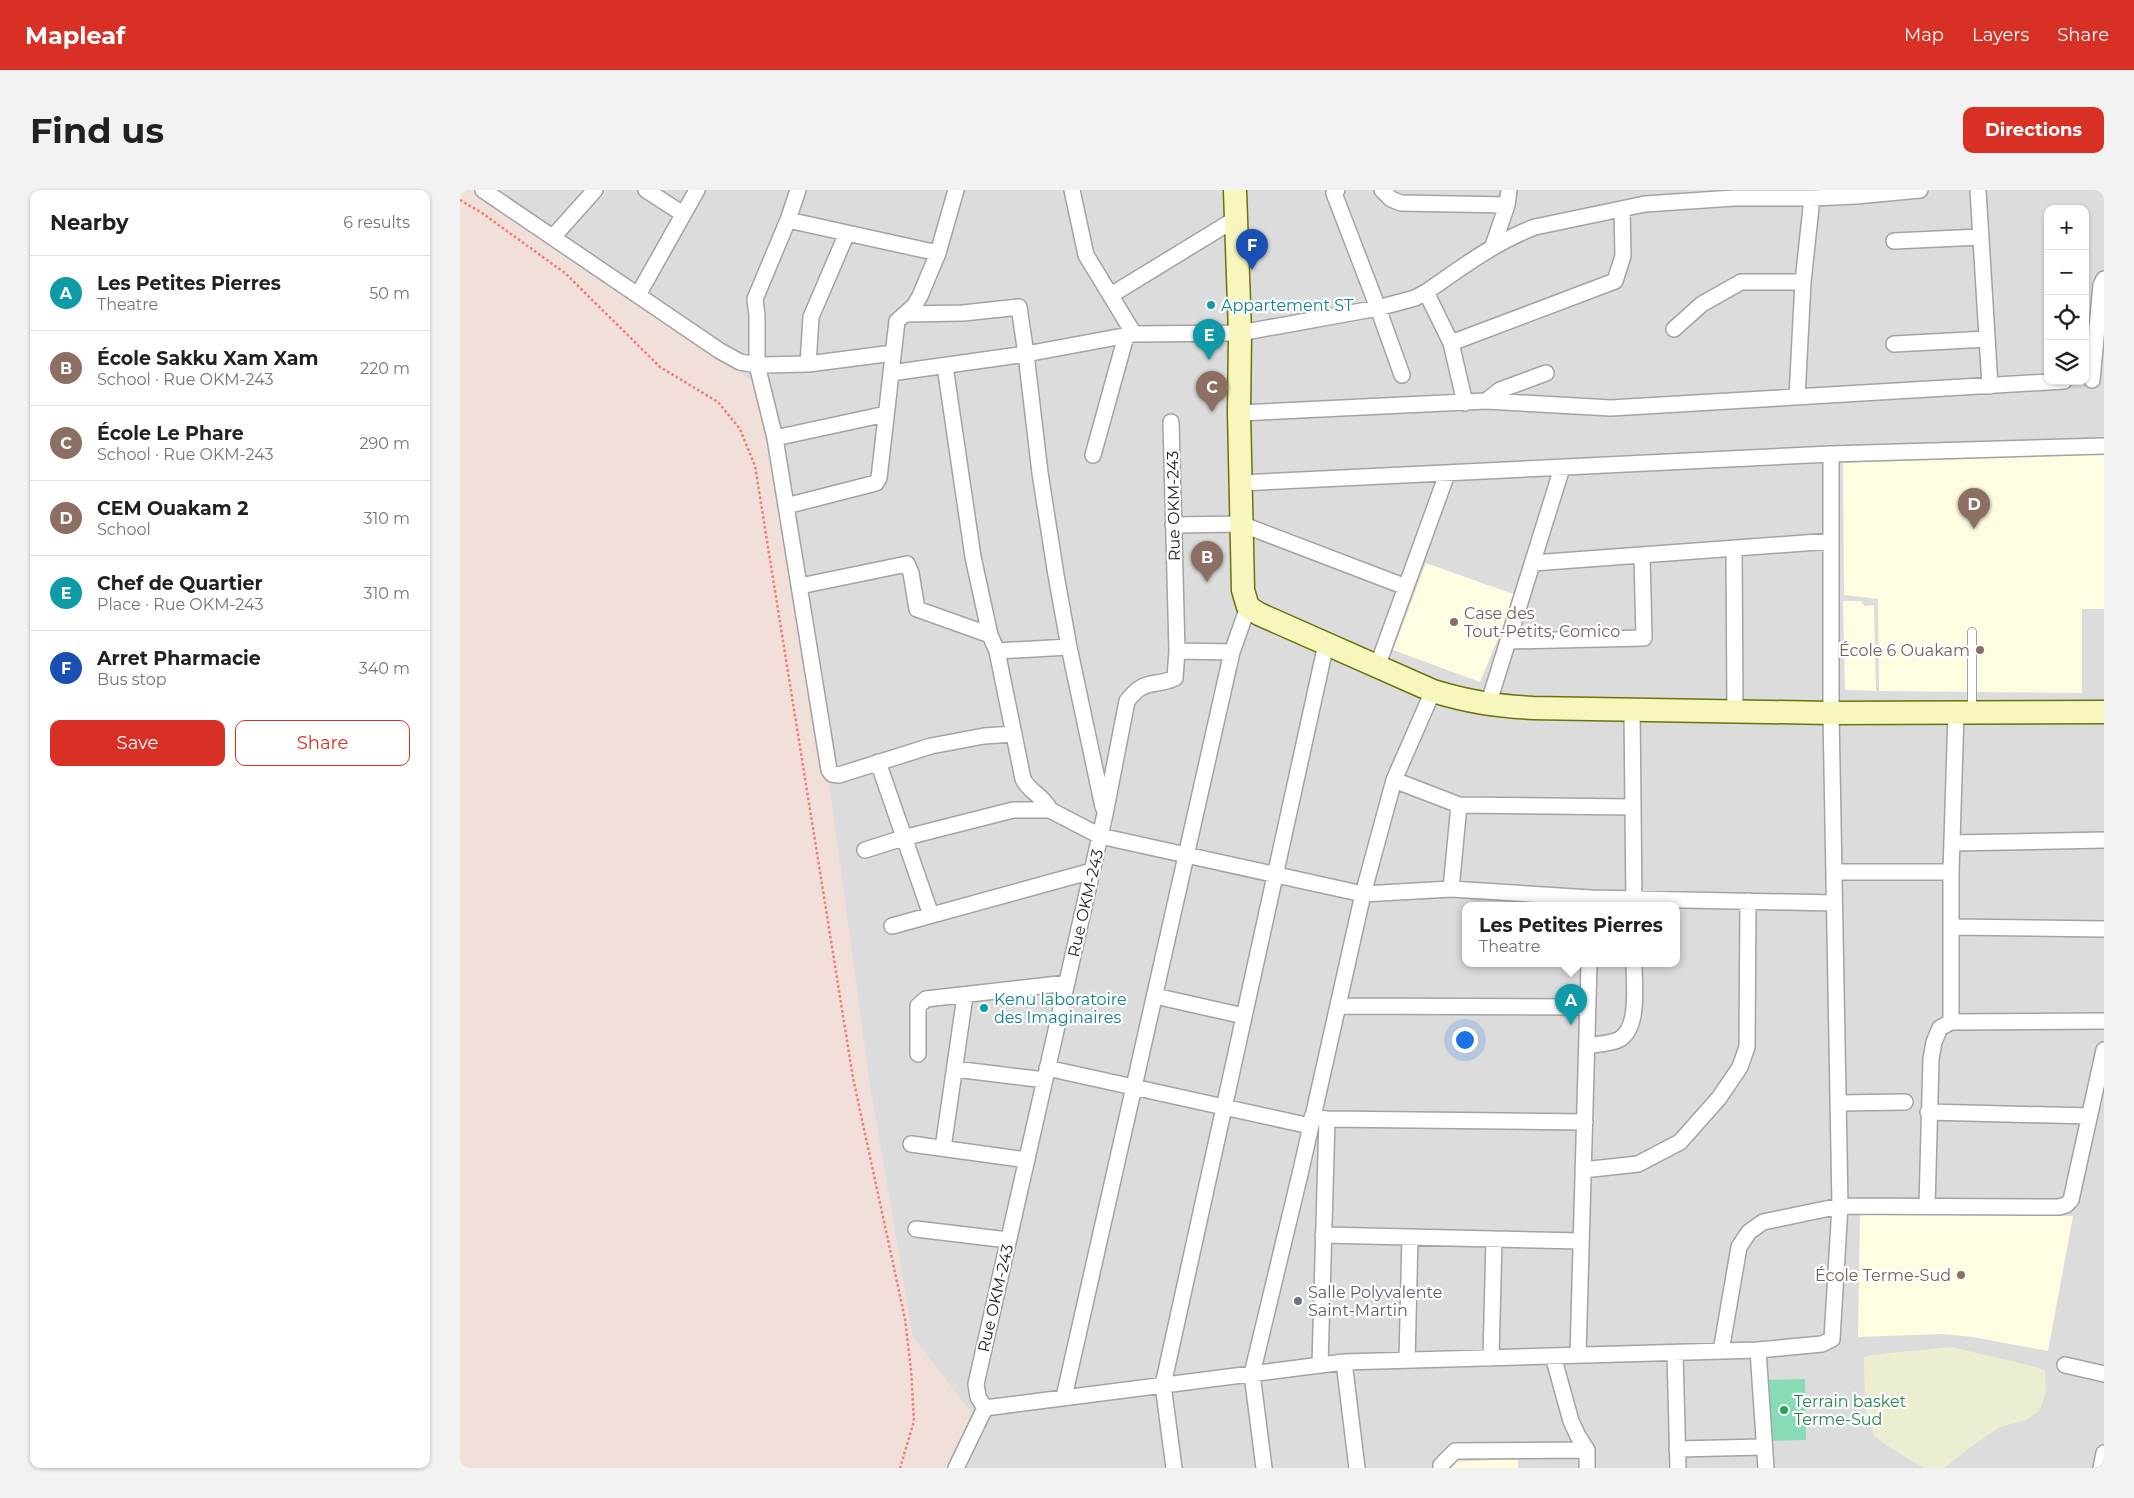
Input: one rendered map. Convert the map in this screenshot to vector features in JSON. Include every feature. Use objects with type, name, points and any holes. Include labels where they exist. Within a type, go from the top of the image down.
[{"type":"street","points":[[483,190],[720,351],[740,362],[757,365],[808,364],[893,352]]},
{"type":"street","points":[[553,238],[595,190]]},
{"type":"street","points":[[646,190],[683,214]]},
{"type":"street","points":[[638,295],[697,190]]},
{"type":"street","points":[[798,190],[788,220],[755,298],[758,316],[757,365],[775,438],[829,770],[832,774],[839,775],[931,746],[984,736],[1014,734]]},
{"type":"street","points":[[786,506],[876,483],[879,478],[896,321],[914,306],[920,296],[938,253],[956,190]]},
{"type":"street","points":[[1072,190],[1086,255],[1111,295],[1130,335],[1093,456]]},
{"type":"street","points":[[1064,1398],[1232,652],[1248,607],[1243,590],[1239,413],[1238,218],[1235,190]]},
{"type":"street","points":[[1337,190],[1334,193],[1335,196],[1402,375]]},
{"type":"street","points":[[1382,190],[1392,199],[1401,203],[1508,197],[1493,246]]},
{"type":"street","points":[[891,373],[1026,354],[1130,335],[1240,333],[1378,308],[1415,298],[1493,246],[1535,227],[1622,209],[1646,197],[1753,194],[1812,198],[1920,190]]},
{"type":"street","points":[[1978,190],[1990,386]]},
{"type":"street","points":[[1797,397],[1803,282],[1812,198]]},
{"type":"street","points":[[1451,343],[1615,281],[1623,256],[1622,209]]},
{"type":"street","points":[[1111,295],[1238,218]]},
{"type":"street","points":[[788,220],[938,253]]},
{"type":"street","points":[[808,364],[811,317],[847,233]]},
{"type":"street","points":[[1894,241],[1980,237]]},
{"type":"street","points":[[2094,379],[2101,285],[2104,279]]},
{"type":"street","points":[[1674,329],[1702,304],[1741,282],[1803,282]]},
{"type":"street","points":[[1426,292],[1451,343],[1465,403]]},
{"type":"street","points":[[905,314],[963,314],[1019,307],[1040,473],[1069,647],[1105,814]]},
{"type":"street","points":[[1894,344],[1987,339]]},
{"type":"street","points":[[945,366],[973,558],[990,635],[997,650],[1023,779],[1027,787],[1046,801],[1050,810]]},
{"type":"street","points":[[1486,401],[1500,390],[1546,373]]},
{"type":"street","points":[[1239,413],[1486,401],[1611,408],[2044,382]]},
{"type":"street","points":[[775,438],[886,414]]},
{"type":"street","name":"Rue OKM-243","points":[[985,1408],[978,1397],[976,1384],[1105,814],[1127,701],[1136,689],[1150,682],[1164,683],[1175,678],[1178,651],[1171,422]]},
{"type":"street","points":[[1240,483],[1831,454],[2104,446]]},
{"type":"street","points":[[956,1468],[985,1408],[1344,1362],[1758,1350],[1822,1344],[1832,1339],[1840,1206],[1831,713],[1831,454]]},
{"type":"street","points":[[1488,705],[1562,468]]},
{"type":"street","points":[[1377,667],[1447,474]]},
{"type":"street","points":[[1173,525],[1241,524],[1406,587]]},
{"type":"street","points":[[1533,564],[1831,541]]},
{"type":"street","points":[[1734,548],[1734,711]]},
{"type":"street","points":[[1509,641],[1644,638],[1642,555]]},
{"type":"street","points":[[800,586],[906,564],[911,573],[917,609],[990,635]]},
{"type":"street","points":[[1248,607],[1259,614],[1432,691],[1488,705],[1831,713],[2104,712]]},
{"type":"street","points":[[1174,1468],[1163,1385],[1326,644]]},
{"type":"street","points":[[997,650],[1069,647]]},
{"type":"street","points":[[1178,651],[1232,652]]},
{"type":"street","points":[[1264,1468],[1252,1374],[1316,1121],[1338,1006],[1363,894],[1394,780],[1432,691]]},
{"type":"street","points":[[1632,709],[1634,902]]},
{"type":"street","points":[[1951,1022],[1952,843],[1964,713]]},
{"type":"street","points":[[878,762],[931,915]]},
{"type":"street","points":[[1394,780],[1459,806],[1633,807]]},
{"type":"street","points":[[1452,888],[1459,806]]},
{"type":"street","points":[[864,850],[1013,810],[1050,810],[1100,836],[1363,894],[1452,888],[1591,902]]},
{"type":"street","points":[[1952,843],[2104,840]]},
{"type":"street","points":[[892,926],[1092,871]]},
{"type":"street","points":[[1834,872],[1951,872]]},
{"type":"street","points":[[1583,1170],[1638,1164],[1680,1142],[1719,1098],[1740,1067],[1746,1047],[1748,901]]},
{"type":"street","points":[[1680,902],[1834,902]]},
{"type":"street","points":[[1951,927],[2104,929]]},
{"type":"street","points":[[1578,1355],[1590,967]]},
{"type":"street","points":[[1587,1046],[1619,1040],[1630,1029],[1634,1004],[1634,967]]},
{"type":"street","points":[[918,1054],[918,1006],[921,1001],[1066,983]]},
{"type":"street","points":[[943,1148],[965,996]]},
{"type":"street","points":[[1155,996],[1244,1016]]},
{"type":"street","points":[[1338,1006],[1588,1007]]},
{"type":"street","points":[[1927,1206],[1930,1059],[1940,1028],[1951,1022],[2104,1021]]},
{"type":"street","points":[[1721,1351],[1739,1247],[1749,1232],[1763,1222],[1840,1206],[2059,1207],[2066,1205],[2071,1200],[2104,1050]]},
{"type":"street","points":[[955,1070],[1046,1074],[1134,1087],[1224,1107],[1316,1121],[1585,1122]]},
{"type":"street","points":[[1838,1103],[1905,1102]]},
{"type":"street","points":[[1928,1112],[2089,1116]]},
{"type":"street","points":[[1316,1121],[1323,1235],[1320,1365]]},
{"type":"street","points":[[911,1144],[1026,1160]]},
{"type":"street","points":[[916,1229],[1008,1240]]},
{"type":"street","points":[[1323,1235],[1581,1241]]},
{"type":"street","points":[[1407,1360],[1410,1237]]},
{"type":"street","points":[[1491,1358],[1494,1239]]},
{"type":"street","points":[[1758,1350],[1763,1447],[1766,1468]]},
{"type":"street","points":[[1675,1353],[1678,1468]]},
{"type":"street","points":[[1553,1356],[1572,1421],[1578,1436],[1587,1450],[1587,1468]]},
{"type":"street","points":[[1344,1362],[1357,1468]]},
{"type":"street","points":[[2065,1365],[2104,1374]]},
{"type":"street","points":[[1677,1449],[1763,1447]]},
{"type":"street","points":[[1441,1468],[1441,1465],[1455,1451],[1587,1450]]},
{"type":"street","points":[[2101,1468],[2104,1453]]},
{"type":"lane","points":[[1964,713],[1972,632]]},
{"type":"path","points":[[460,200],[482,213],[565,273],[660,367],[718,402],[740,429],[755,466],[853,1078],[905,1319],[914,1421],[900,1468]]},
{"type":"shaded area","points":[[460,190],[2104,190],[2104,1468],[460,1468]]},
{"type":"shaded area","points":[[460,190],[474,190],[761,387],[830,790],[869,1078],[913,1337],[972,1413],[946,1468],[460,1468]]},
{"type":"shaded area","points":[[2104,454],[2104,609],[2082,609],[2082,693],[1879,691],[1878,599],[1844,595],[1843,463]]},
{"type":"shaded area","name":"Case des Tout-Petits, Comico","points":[[1426,563],[1516,595],[1480,682],[1393,650]]},
{"type":"shaded area","points":[[1843,601],[1861,601],[1865,606],[1874,605],[1876,691],[1845,690]]},
{"type":"shaded area","name":"École Terme-Sud","points":[[1860,1213],[2073,1216],[2048,1351],[1973,1337],[1942,1334],[1858,1337]]},
{"type":"shaded area","points":[[1518,1459],[1518,1468],[1446,1468],[1446,1462]]},
{"type":"green space","points":[[1951,1347],[2036,1367],[2045,1371],[2046,1392],[2040,1410],[2026,1420],[2000,1427],[1944,1468],[1924,1468],[1874,1436],[1865,1408],[1864,1358],[1871,1355]]},
{"type":"green space","name":"Terrain basket Terme-Sud","points":[[1805,1379],[1806,1440],[1764,1441],[1763,1380]]},
{"type":"place","name":"Arret Pharmacie","points":[[1252,270]]},
{"type":"place","name":"Appartement ST","points":[[1211,305]]},
{"type":"place","name":"Chef de Quartier","points":[[1209,360]]},
{"type":"place","name":"École Le Phare","points":[[1212,412]]},
{"type":"place","name":"CEM Ouakam 2","points":[[1974,529]]},
{"type":"place","name":"École Sakku Xam Xam","points":[[1207,582]]},
{"type":"place","name":"Case des Tout-Petits, Comico","points":[[1454,622]]},
{"type":"place","name":"École 6 Ouakam","points":[[1980,650]]},
{"type":"place","name":"Kenu laboratoire des Imaginaires","points":[[984,1008]]},
{"type":"place","name":"Les Petites Pierres","points":[[1571,1025]]},
{"type":"place","name":"École Terme-Sud","points":[[1961,1275]]},
{"type":"place","name":"Salle Polyvalente Saint-Martin","points":[[1298,1301]]},
{"type":"place","name":"Terrain basket Terme-Sud","points":[[1784,1410]]}]
